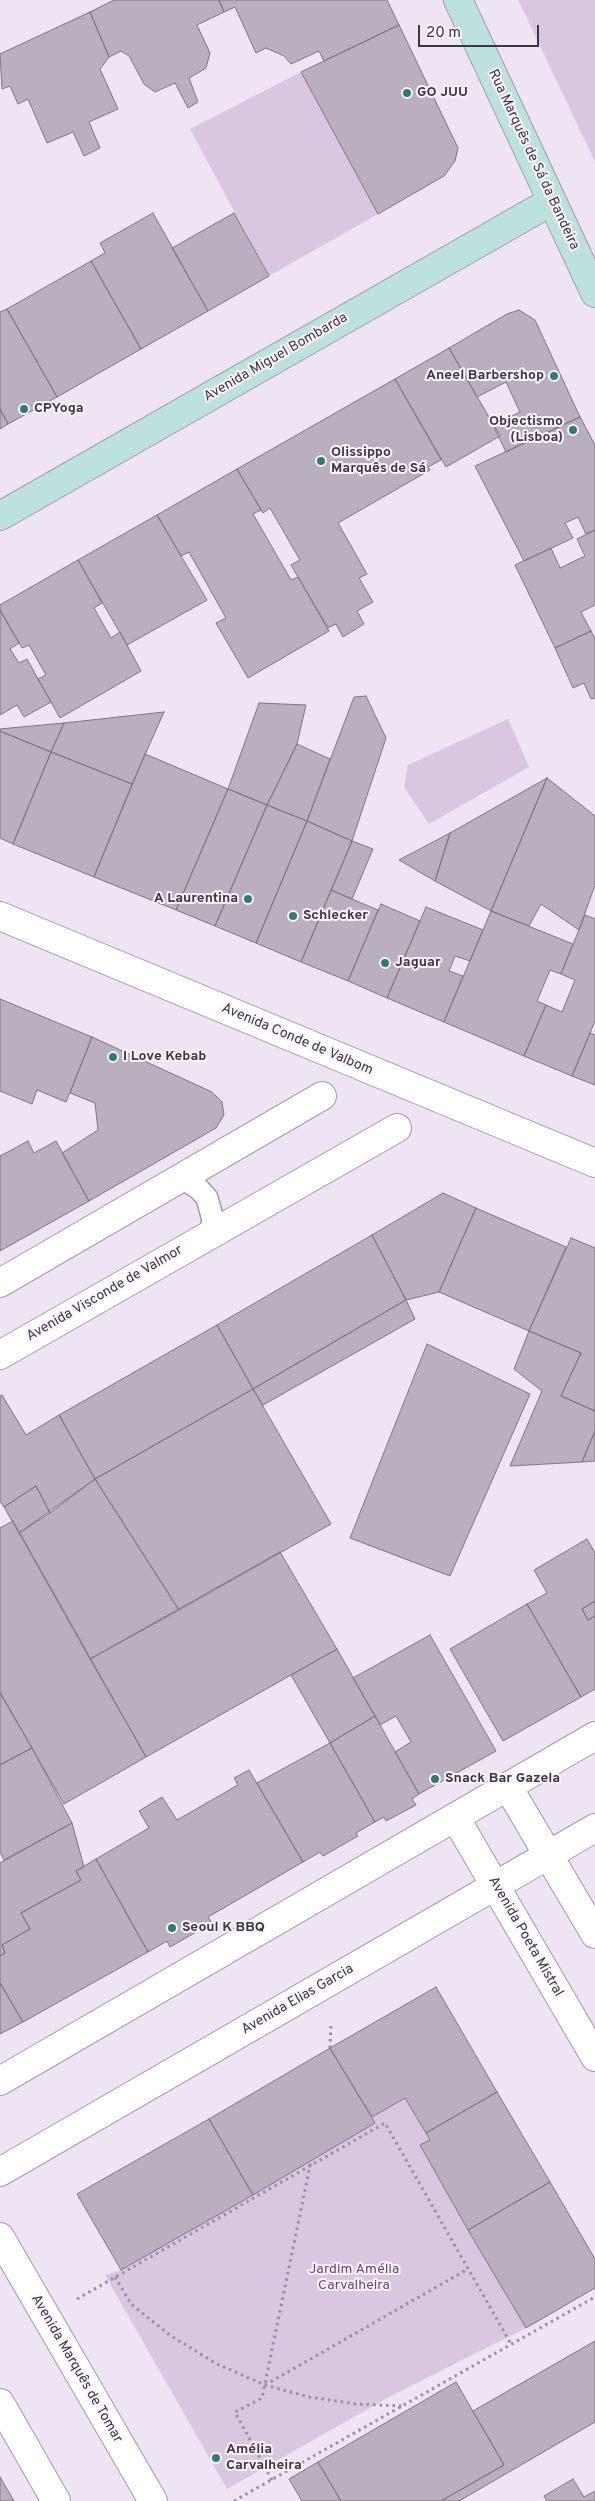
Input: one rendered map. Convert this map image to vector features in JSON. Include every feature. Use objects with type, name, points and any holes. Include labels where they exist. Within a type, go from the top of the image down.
[{"type":"street","name":"Rua Marquês de Sá da Bandeira","points":[[458,0],[595,293]]},
{"type":"street","name":"Avenida Miguel Bombarda","points":[[0,516],[552,201]]},
{"type":"street","name":"Avenida Conde de Valbom","points":[[0,916],[595,1163]]},
{"type":"street","points":[[0,1282],[322,1096]]},
{"type":"street","name":"Avenida Visconde de Valmor","points":[[0,1355],[396,1128]]},
{"type":"street","points":[[0,2081],[595,1736]]},
{"type":"street","points":[[508,1787],[595,1934]]},
{"type":"street","name":"Avenida Poeta Mistral","points":[[455,1817],[595,2057]]},
{"type":"street","name":"Avenida Elias Garcia","points":[[0,2172],[595,1828]]},
{"type":"street","name":"Avenida Marquês de Tomar","points":[[0,2237],[153,2501]]},
{"type":"street","points":[[0,2403],[56,2501]]},
{"type":"lane","points":[[176,1181],[193,1185],[207,1198],[213,1220],[210,1234]]},
{"type":"path","points":[[46,2316],[385,2123],[511,2344]]},
{"type":"path","points":[[272,2480],[235,2412],[262,2398],[308,2167],[311,2161]]},
{"type":"path","points":[[264,2385],[468,2269]]},
{"type":"path","points":[[115,2277],[131,2304],[171,2336],[216,2364],[264,2385],[309,2397],[356,2404],[403,2406]]},
{"type":"path","points":[[234,2501],[595,2297]]},
{"type":"green space","points":[[518,0],[595,0],[595,162],[524,12]]},
{"type":"green space","points":[[301,72],[378,214],[269,276],[190,129]]},
{"type":"green space","points":[[508,719],[529,767],[429,824],[404,787],[408,765]]},
{"type":"green space","name":"Jardim Amélia Carvalheira","points":[[405,2098],[430,2140],[420,2146],[526,2328],[389,2397],[227,2489],[105,2275],[121,2270],[374,2123],[372,2117]]},
{"type":"building","points":[[114,0],[219,0],[224,12],[197,25],[210,53],[206,68],[189,78],[198,102],[188,108],[175,83],[155,92],[144,84],[129,56],[121,51],[109,57],[90,12]]},
{"type":"building","points":[[219,0],[387,0],[399,25],[324,61],[319,51],[291,64],[284,56],[266,48],[256,53],[235,7],[224,12]]},
{"type":"building","points":[[90,12],[109,57],[100,69],[118,109],[89,122],[100,148],[84,156],[73,132],[47,143],[28,99],[18,104],[10,86],[2,89],[0,54]]},
{"type":"building","points":[[399,25],[458,148],[455,161],[444,176],[378,214],[301,72]]},
{"type":"building","points":[[153,213],[208,311],[141,349],[91,261],[105,253],[100,243]]},
{"type":"building","points":[[234,213],[269,276],[208,311],[172,248]]},
{"type":"building","points":[[91,261],[141,349],[57,397],[7,309]]},
{"type":"building","points":[[7,309],[57,397],[8,424],[0,409],[0,312]]},
{"type":"building","points":[[519,310],[535,320],[580,417],[506,452],[493,425],[520,412],[506,382],[477,397],[449,348],[507,314]]},
{"type":"building","points":[[449,348],[500,436],[446,467],[395,379]]},
{"type":"building","points":[[395,379],[441,460],[428,467],[430,470],[338,523],[367,574],[359,578],[373,602],[357,611],[364,624],[343,637],[336,624],[328,628],[291,565],[300,560],[270,508],[263,513],[237,469]]},
{"type":"building","points":[[0,409],[8,424],[0,429]]},
{"type":"building","points":[[580,417],[595,445],[595,530],[586,534],[578,517],[565,523],[573,538],[524,561],[475,466]]},
{"type":"building","points":[[237,469],[261,510],[253,514],[291,580],[298,577],[329,631],[248,678],[216,623],[226,618],[189,552],[181,556],[157,515]]},
{"type":"building","points":[[157,515],[207,600],[127,645],[78,560]]},
{"type":"building","points":[[595,530],[595,605],[581,612],[591,631],[555,648],[515,565],[551,548],[560,568],[585,556],[577,539]]},
{"type":"building","points":[[78,560],[102,603],[94,608],[111,638],[120,632],[141,671],[60,718],[38,679],[46,675],[29,645],[22,648],[0,610],[0,605]]},
{"type":"building","points":[[0,610],[19,643],[10,649],[19,663],[27,659],[51,702],[24,717],[17,705],[0,715]]},
{"type":"building","points":[[591,631],[595,639],[595,698],[591,699],[584,683],[573,688],[555,648]]},
{"type":"building","points":[[366,696],[386,738],[352,841],[307,821],[354,697]]},
{"type":"building","points":[[259,703],[306,705],[297,744],[267,805],[228,789]]},
{"type":"building","points":[[164,712],[132,784],[51,752],[64,723]]},
{"type":"building","points":[[64,723],[51,752],[0,731],[0,729]]},
{"type":"building","points":[[0,731],[51,752],[13,844],[0,838]]},
{"type":"building","points":[[297,744],[330,759],[307,821],[267,805]]},
{"type":"building","points":[[51,752],[132,784],[94,877],[13,844]]},
{"type":"building","points":[[145,754],[228,789],[176,910],[94,877]]},
{"type":"building","points":[[547,778],[595,816],[595,885],[579,930],[541,904],[529,926],[491,911]]},
{"type":"building","points":[[547,778],[491,911],[435,881],[450,833]]},
{"type":"building","points":[[228,789],[267,805],[215,926],[176,910]]},
{"type":"building","points":[[267,805],[307,821],[256,943],[215,926]]},
{"type":"building","points":[[307,821],[352,841],[301,962],[256,943]]},
{"type":"building","points":[[450,833],[435,881],[399,860]]},
{"type":"building","points":[[352,841],[373,849],[352,899],[331,890]]},
{"type":"building","points":[[331,890],[378,910],[348,981],[301,962]]},
{"type":"building","points":[[381,904],[420,921],[387,998],[348,981]]},
{"type":"building","points":[[426,907],[483,930],[470,961],[455,956],[449,971],[463,976],[444,1022],[387,998]]},
{"type":"building","points":[[491,911],[573,944],[561,974],[550,970],[537,1001],[546,1005],[524,1056],[444,1022]]},
{"type":"building","points":[[585,915],[595,919],[595,1021],[572,1076],[524,1056],[546,1005],[562,1012],[575,980],[561,974]]},
{"type":"building","points":[[0,999],[92,1037],[66,1102],[37,1090],[32,1104],[0,1091]]},
{"type":"building","points":[[590,1033],[595,1035],[595,1085],[572,1076]]},
{"type":"building","points":[[92,1037],[212,1092],[222,1102],[224,1115],[216,1128],[89,1201],[62,1153],[98,1130],[95,1103],[70,1093]]},
{"type":"building","points":[[28,1141],[34,1153],[56,1141],[89,1201],[0,1251],[0,1156]]},
{"type":"building","points":[[443,1193],[476,1208],[439,1292],[406,1300],[372,1235]]},
{"type":"building","points":[[476,1208],[566,1247],[529,1331],[439,1292]]},
{"type":"building","points":[[372,1235],[406,1300],[253,1389],[217,1325]]},
{"type":"building","points":[[571,1238],[595,1248],[595,1411],[561,1396],[581,1353],[529,1331]]},
{"type":"building","points":[[406,1300],[415,1319],[263,1405],[253,1389]]},
{"type":"building","points":[[217,1325],[253,1389],[95,1479],[59,1415]]},
{"type":"building","points":[[529,1331],[581,1353],[561,1396],[595,1411],[595,1431],[582,1462],[510,1466],[542,1391],[514,1369]]},
{"type":"building","points":[[427,1344],[530,1394],[450,1576],[350,1538]]},
{"type":"building","points":[[253,1389],[331,1524],[179,1610],[95,1479]]},
{"type":"building","points":[[2,1395],[26,1435],[59,1415],[95,1479],[50,1513],[36,1486],[4,1507],[0,1501],[0,1396]]},
{"type":"building","points":[[595,1431],[595,1461],[582,1462]]},
{"type":"building","points":[[95,1479],[179,1610],[90,1659],[19,1533]]},
{"type":"building","points":[[36,1486],[50,1513],[19,1533],[4,1507]]},
{"type":"building","points":[[13,1521],[146,1757],[64,1804],[0,1692],[0,1528]]},
{"type":"building","points":[[587,1539],[595,1553],[595,1601],[582,1609],[588,1620],[595,1616],[595,1689],[581,1697],[527,1604],[547,1593],[534,1570]]},
{"type":"building","points":[[280,1552],[337,1649],[146,1757],[90,1659]]},
{"type":"building","points":[[595,1601],[595,1616],[588,1620],[582,1609]]},
{"type":"building","points":[[527,1604],[581,1697],[503,1741],[450,1649]]},
{"type":"building","points":[[430,1635],[496,1751],[419,1794],[395,1752],[411,1742],[396,1716],[380,1725],[353,1678]]},
{"type":"building","points":[[337,1649],[375,1716],[330,1743],[291,1675]]},
{"type":"building","points":[[0,1693],[32,1748],[0,1765]]},
{"type":"building","points":[[375,1716],[419,1794],[412,1799],[416,1805],[386,1821],[384,1817],[375,1822],[330,1743]]},
{"type":"building","points":[[330,1743],[375,1822],[356,1833],[358,1836],[323,1856],[320,1852],[303,1862],[257,1783]]},
{"type":"building","points":[[32,1748],[72,1823],[4,1860],[0,1852],[0,1765]]},
{"type":"building","points":[[249,1770],[303,1862],[208,1917],[212,1923],[170,1947],[167,1941],[148,1952],[96,1859],[149,1828],[139,1811],[162,1797],[177,1820],[238,1785],[234,1778]]},
{"type":"building","points":[[72,1823],[84,1867],[76,1871],[81,1880],[21,1913],[30,1929],[2,1945],[5,1953],[0,1956],[0,1863]]},
{"type":"building","points":[[96,1859],[148,1952],[23,2022],[0,1983],[0,1956],[5,1953],[2,1945],[30,1929],[21,1913],[81,1880],[76,1871]]},
{"type":"building","points":[[0,1983],[23,2022],[0,2034]]},
{"type":"building","points":[[436,1987],[497,2092],[426,2133],[405,2098],[372,2117],[330,2048]]},
{"type":"building","points":[[330,2048],[375,2123],[253,2195],[209,2119]]},
{"type":"building","points":[[497,2092],[550,2182],[468,2230],[420,2145],[430,2140],[426,2133]]},
{"type":"building","points":[[209,2119],[253,2195],[121,2270],[77,2194]]},
{"type":"building","points":[[550,2182],[595,2259],[595,2288],[526,2328],[468,2230]]},
{"type":"building","points":[[595,2341],[595,2422],[459,2501],[441,2501],[504,2465],[473,2411]]},
{"type":"building","points":[[456,2382],[504,2465],[441,2501],[341,2501],[318,2462]]},
{"type":"building","points":[[318,2462],[341,2501],[302,2501],[289,2479]]},
{"type":"building","points":[[0,2477],[14,2501],[0,2501]]},
{"type":"building","points":[[573,2479],[584,2497],[595,2491],[595,2501],[547,2501],[544,2496]]},
{"type":"place","name":"GO JUU","points":[[407,93]]},
{"type":"place","name":"Aneel Barbershop","points":[[554,376]]},
{"type":"place","name":"CPYoga","points":[[24,409]]},
{"type":"place","name":"Objectismo (Lisboa)","points":[[573,430]]},
{"type":"place","name":"Olissippo Marquês de Sá","points":[[321,461]]},
{"type":"place","name":"A Laurentina","points":[[248,899]]},
{"type":"place","name":"Schlecker","points":[[293,916]]},
{"type":"place","name":"Jaguar","points":[[385,963]]},
{"type":"place","name":"I Love Kebab","points":[[113,1057]]},
{"type":"place","name":"Snack Bar Gazela","points":[[435,1779]]},
{"type":"place","name":"Seoul K BBQ","points":[[172,1928]]},
{"type":"place","name":"Amélia Carvalheira","points":[[216,2458]]}]
